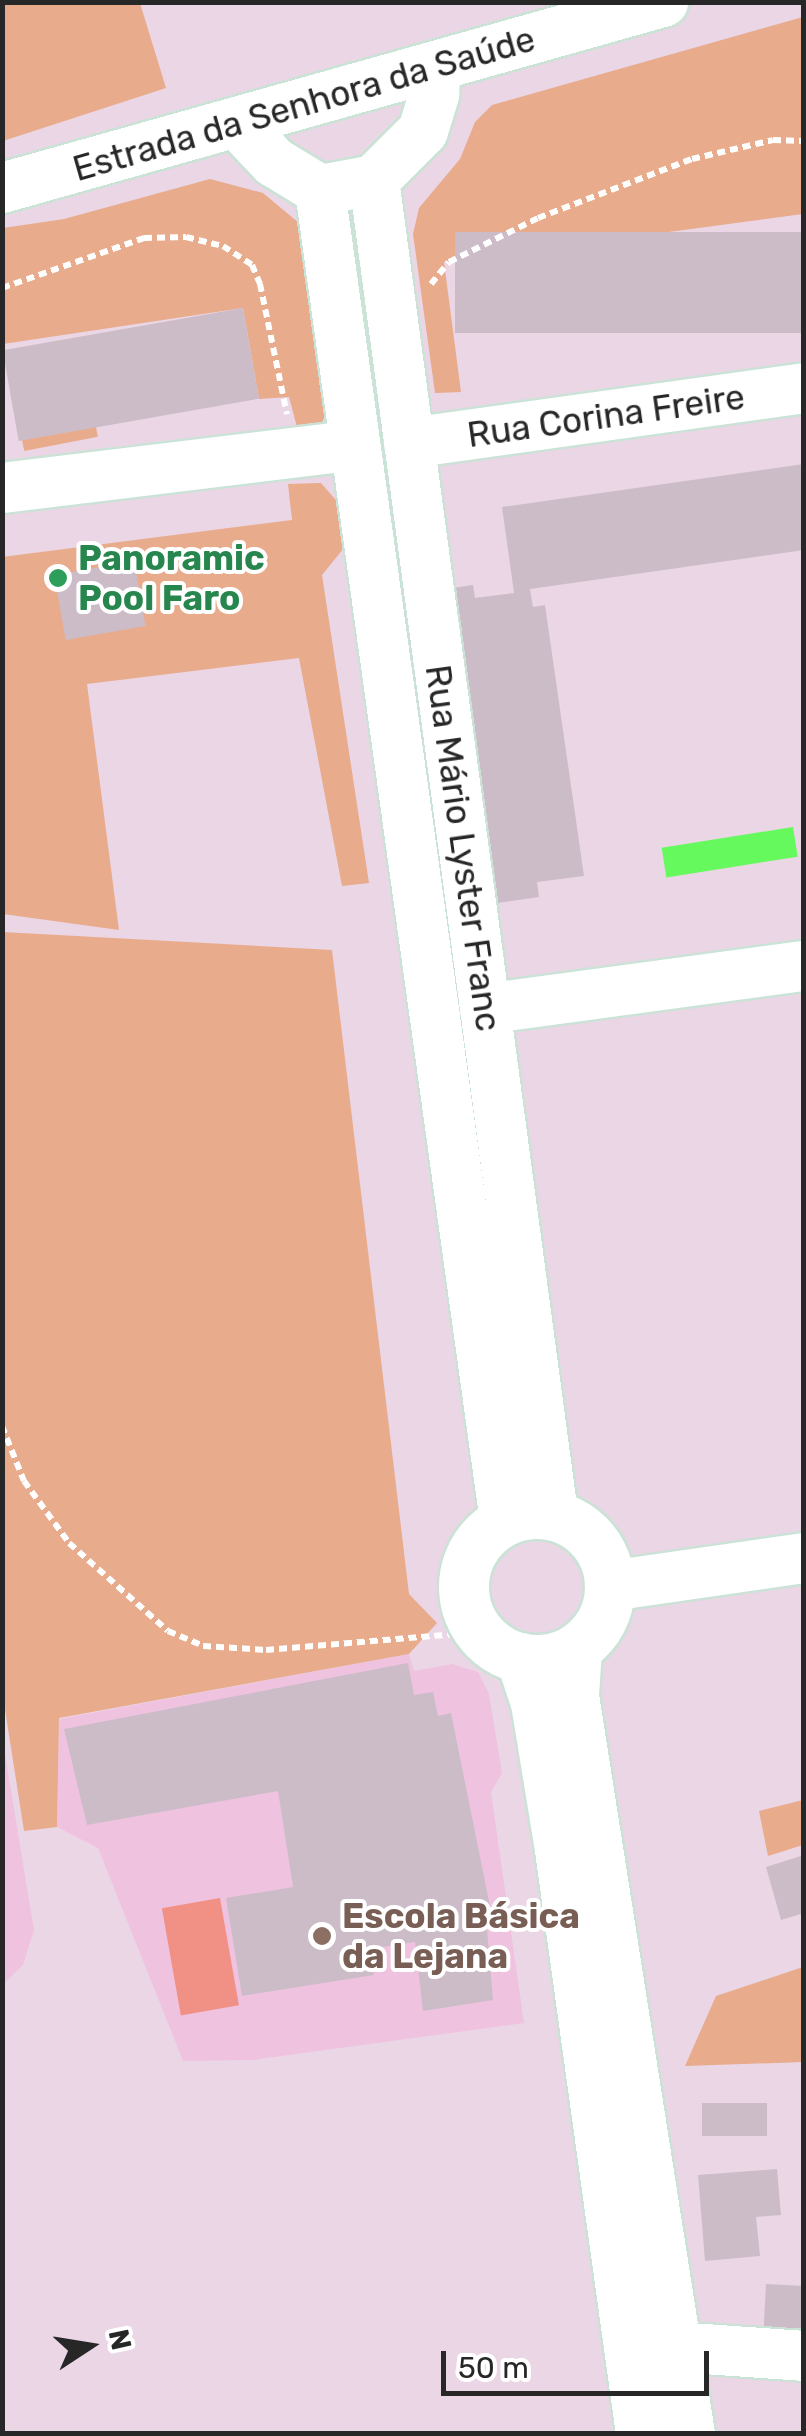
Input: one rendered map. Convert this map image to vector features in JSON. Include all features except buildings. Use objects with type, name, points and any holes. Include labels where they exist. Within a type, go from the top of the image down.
[{"type":"street","name":"Estrada da Senhora da Saúde","points":[[2,188],[239,125],[663,2]]},
{"type":"street","points":[[239,125],[274,162],[320,190],[374,180],[423,130],[434,94],[436,67]]},
{"type":"street","name":"Rua Mário Lyster Franc","points":[[374,180],[485,1009],[529,1518]]},
{"type":"street","name":"Rua Mário Lyster Franc","points":[[320,190],[355,445],[529,1518]]},
{"type":"street","name":"Rua Corina Freire","points":[[409,443],[804,388]]},
{"type":"street","points":[[2,488],[355,445]]},
{"type":"street","points":[[485,1009],[804,966]]},
{"type":"street","points":[[500,1646],[549,1660],[577,1649],[600,1626],[610,1586],[606,1562],[594,1541],[576,1525],[529,1518],[474,1550],[466,1570],[469,1613],[500,1646],[536,1704],[641,2434]]},
{"type":"street","points":[[610,1586],[804,1558]]},
{"type":"street","points":[[577,1649],[574,1696],[690,2434]]},
{"type":"street","points":[[676,2348],[804,2356]]},
{"type":"path","points":[[421,296],[449,262],[538,218],[692,159],[773,140],[804,140]]},
{"type":"path","points":[[2,288],[144,238],[186,237],[223,246],[252,264],[260,284],[292,454]]},
{"type":"path","points":[[2,1426],[24,1481],[69,1543],[168,1631],[203,1646],[266,1650],[500,1646]]},
{"type":"shaded area","points":[[3,2],[140,3],[166,88],[3,141]]},
{"type":"shaded area","points":[[803,17],[803,214],[444,262],[461,392],[435,393],[413,234],[419,208],[460,159],[475,122],[492,105]]},
{"type":"shaded area","points":[[210,179],[263,193],[299,223],[311,245],[327,412],[322,422],[311,428],[298,431],[289,397],[259,399],[243,308],[3,344],[3,228],[64,219]]},
{"type":"shaded area","points":[[95,422],[98,437],[24,451],[21,436]]},
{"type":"shaded area","points":[[321,483],[348,514],[348,543],[322,575],[369,883],[342,886],[299,658],[87,684],[119,930],[3,914],[2,557],[292,520],[288,484]]},
{"type":"shaded area","points":[[793,827],[798,857],[666,877],[662,848]]},
{"type":"shaded area","points":[[3,932],[332,950],[409,1594],[437,1623],[409,1654],[59,1718],[57,1827],[24,1831],[2,1690]]},
{"type":"shaded area","name":"Escola Básica da Lejana","points":[[409,1654],[414,1671],[452,1664],[478,1672],[489,1694],[502,1773],[491,1792],[524,2023],[253,2060],[183,2061],[98,1848],[57,1827],[59,1719]]},
{"type":"shaded area","points":[[2,1736],[34,1930],[23,1965],[3,1984]]},
{"type":"shaded area","points":[[803,1800],[803,1845],[768,1856],[759,1811]]},
{"type":"shaded area","points":[[220,1898],[239,2005],[181,2016],[162,1908]]},
{"type":"shaded area","points":[[803,1967],[803,2062],[685,2066],[716,1996]]},
{"type":"place","name":"Panoramic Pool Faro","points":[[58,578]]},
{"type":"place","name":"Escola Básica da Lejana","points":[[322,1936]]}]
